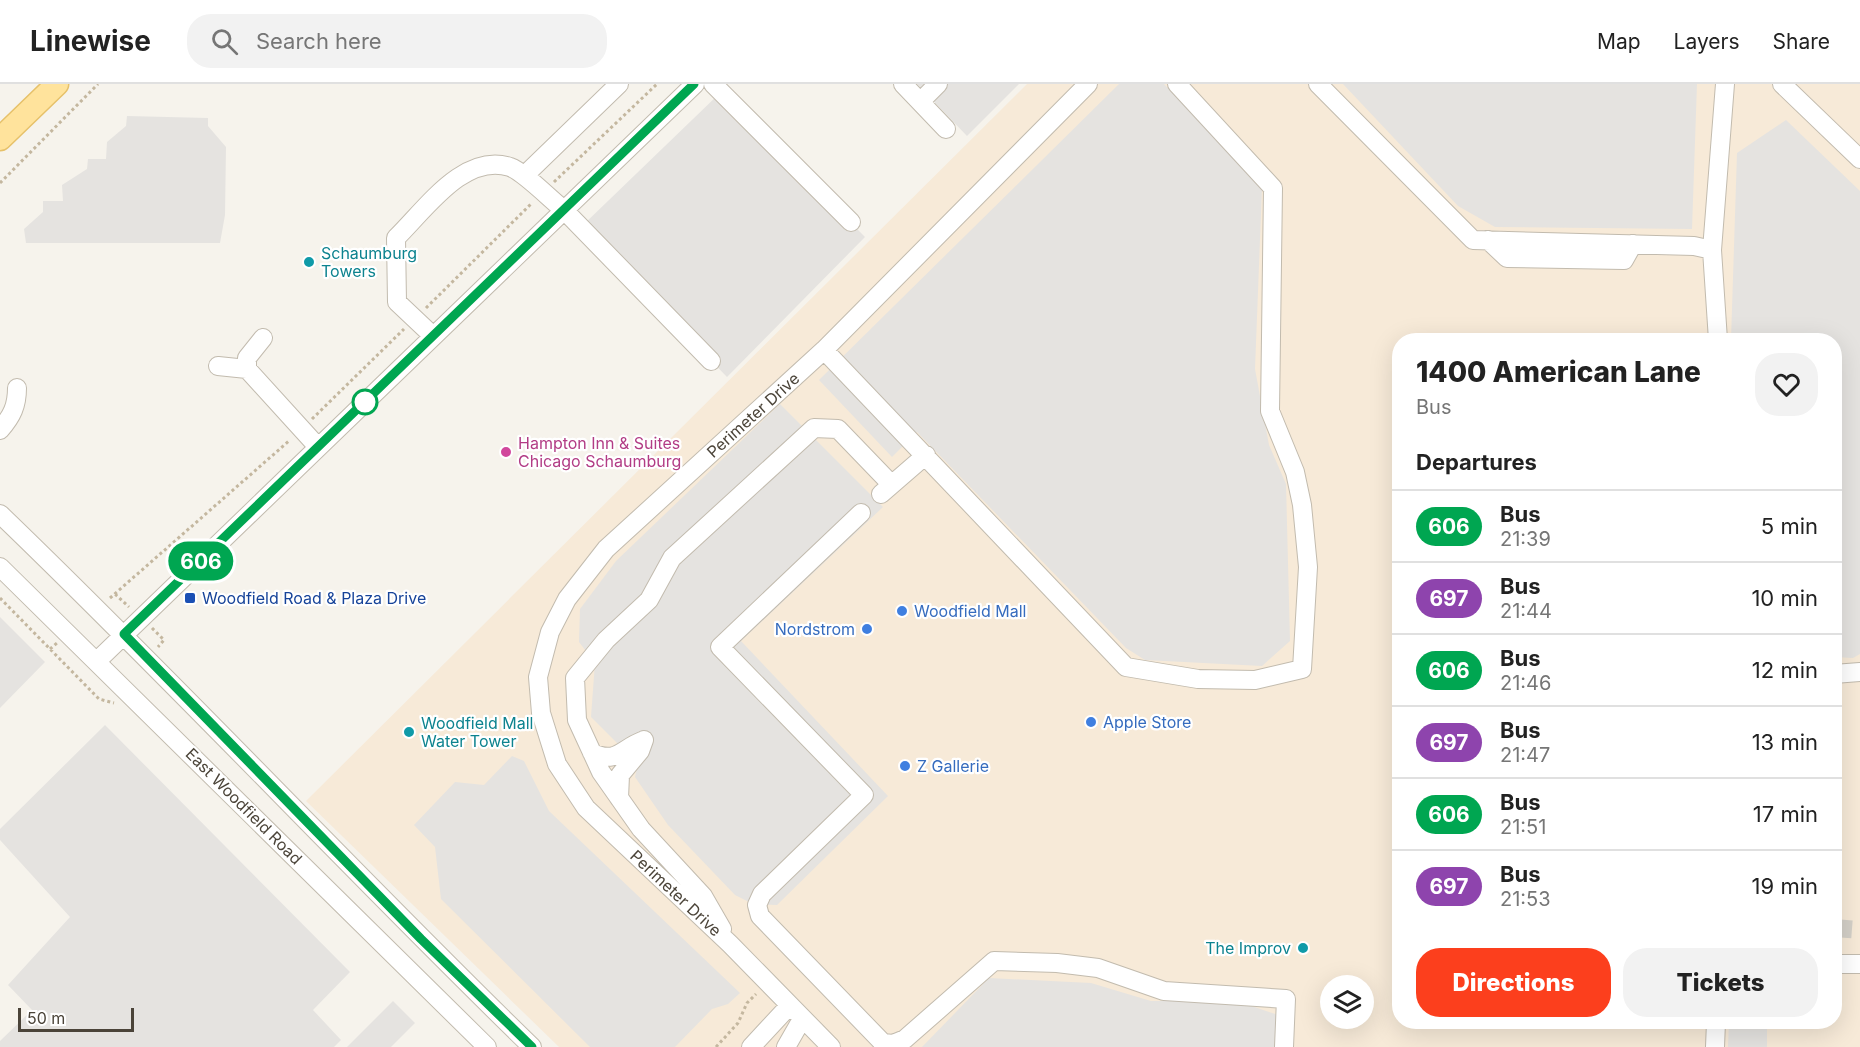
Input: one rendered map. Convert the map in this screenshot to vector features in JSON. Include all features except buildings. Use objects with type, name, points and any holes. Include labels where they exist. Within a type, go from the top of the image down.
[{"type":"main road","points":[[0,139],[57,84]]},
{"type":"street","points":[[525,175],[619,84]]},
{"type":"street","points":[[97,661],[694,84]]},
{"type":"street","points":[[713,84],[851,222]]},
{"type":"street","points":[[903,84],[946,129]]},
{"type":"street","points":[[920,102],[938,84]]},
{"type":"street","name":"Perimeter Drive","points":[[831,1047],[730,944],[586,808],[557,764],[541,713],[538,677],[550,632],[567,599],[606,549],[824,350],[1088,84]]},
{"type":"street","points":[[824,350],[1126,667],[1198,679],[1255,680],[1302,669],[1308,567],[1302,505],[1295,472],[1270,411],[1273,188],[1177,84]]},
{"type":"street","points":[[1318,84],[1473,240],[1694,246],[1712,250]]},
{"type":"street","points":[[1713,333],[1712,250],[1725,84]]},
{"type":"street","points":[[1782,84],[1860,159]]},
{"type":"street","points":[[434,336],[397,302],[396,238],[456,178],[472,168],[491,165],[510,167],[525,175],[542,194],[564,210],[711,361]]},
{"type":"street","points":[[263,338],[247,358],[247,369],[318,447]]},
{"type":"street","points":[[218,366],[247,369]]},
{"type":"street","points":[[0,430],[10,418],[17,402],[16,388]]},
{"type":"street","points":[[730,944],[703,896],[641,829],[601,772],[577,720],[576,678],[606,640],[649,600],[672,558],[814,428],[838,429],[886,489],[926,455]]},
{"type":"street","points":[[861,513],[720,647],[864,795],[762,894],[757,905],[760,916],[883,1043],[893,1044],[905,1039],[994,961],[1023,961],[1098,968],[1164,991],[1286,999],[1284,1047]]},
{"type":"street","name":"East Woodfield Road","points":[[0,514],[124,634],[421,939],[532,1047]]},
{"type":"street","name":"East Woodfield Road","points":[[0,567],[487,1047]]},
{"type":"street","points":[[1842,673],[1860,672]]},
{"type":"street","points":[[592,753],[602,758],[616,757],[644,740],[640,751],[620,775],[619,798]]},
{"type":"street","points":[[1842,964],[1860,964]]},
{"type":"street","points":[[751,1047],[790,1005]]},
{"type":"street","points":[[786,1047],[802,1019]]},
{"type":"street","points":[[1715,1047],[1716,1029]]},
{"type":"path","points":[[0,183],[98,84]]},
{"type":"path","points":[[98,609],[301,430],[657,84]]},
{"type":"path","points":[[0,598],[99,699],[116,704]]},
{"type":"path","points":[[50,649],[68,633]]},
{"type":"path","points":[[716,1047],[738,1023],[752,999]]},
{"type":"shaded area","points":[[917,84],[1019,84],[967,136]]},
{"type":"shaded area","points":[[1027,84],[1860,84],[1860,1047],[559,1047],[306,801]]},
{"type":"shaded area","points":[[1119,84],[1164,84],[1262,188],[1255,369],[1269,445],[1286,484],[1290,641],[1262,666],[1145,660],[1126,648],[917,432],[892,457],[819,380]]},
{"type":"shaded area","points":[[1343,84],[1697,84],[1692,229],[1495,227],[1458,206]]},
{"type":"shaded area","points":[[721,92],[865,237],[727,377],[581,227]]},
{"type":"shaded area","points":[[127,116],[208,118],[208,126],[226,147],[225,215],[220,243],[26,243],[24,229],[43,212],[43,201],[63,201],[62,185],[87,169],[88,159],[106,159],[107,142],[126,126]]},
{"type":"shaded area","points":[[1786,120],[1860,191],[1860,654],[1853,658],[1842,657],[1842,333],[1731,333],[1737,153]]},
{"type":"shaded area","points":[[780,404],[883,507],[741,641],[888,796],[777,905],[753,904],[735,895],[668,825],[635,777],[638,764],[591,717],[595,663],[579,642],[580,609],[616,561]]},
{"type":"shaded area","points":[[0,617],[45,662],[0,708]]},
{"type":"shaded area","points":[[105,725],[350,972],[313,1010],[341,1040],[334,1047],[0,1047],[0,1041],[32,1010],[8,985],[70,917],[0,840],[0,829]]},
{"type":"shaded area","points":[[512,756],[524,761],[549,811],[740,993],[728,1004],[712,1009],[675,1047],[590,1047],[441,899],[435,847],[414,825],[455,782],[484,785]]},
{"type":"shaded area","points":[[989,978],[1091,983],[1151,1001],[1237,1001],[1281,1016],[1280,1047],[922,1047]]},
{"type":"shaded area","points":[[393,1001],[415,1023],[391,1047],[347,1047]]},
{"type":"shaded area","points":[[1729,1029],[1767,1029],[1767,1047],[1728,1047]]},
{"type":"tunnel","points":[[1842,929],[1860,930]]},
{"type":"bus line","name":"606","points":[[532,1047],[421,939],[124,634],[694,84]]},
{"type":"place","name":"Schaumburg Towers","points":[[309,262]]},
{"type":"place","name":"Hampton Inn & Suites Chicago Schaumburg","points":[[506,452]]},
{"type":"place","name":"Woodfield Road & Plaza Drive","points":[[190,598]]},
{"type":"place","name":"Woodfield Mall","points":[[902,611]]},
{"type":"place","name":"Nordstrom","points":[[867,629]]},
{"type":"place","name":"Apple Store","points":[[1091,722]]},
{"type":"place","name":"Woodfield Mall Water Tower","points":[[409,732]]},
{"type":"place","name":"Z Gallerie","points":[[905,766]]},
{"type":"place","name":"The Improv","points":[[1303,948]]}]
